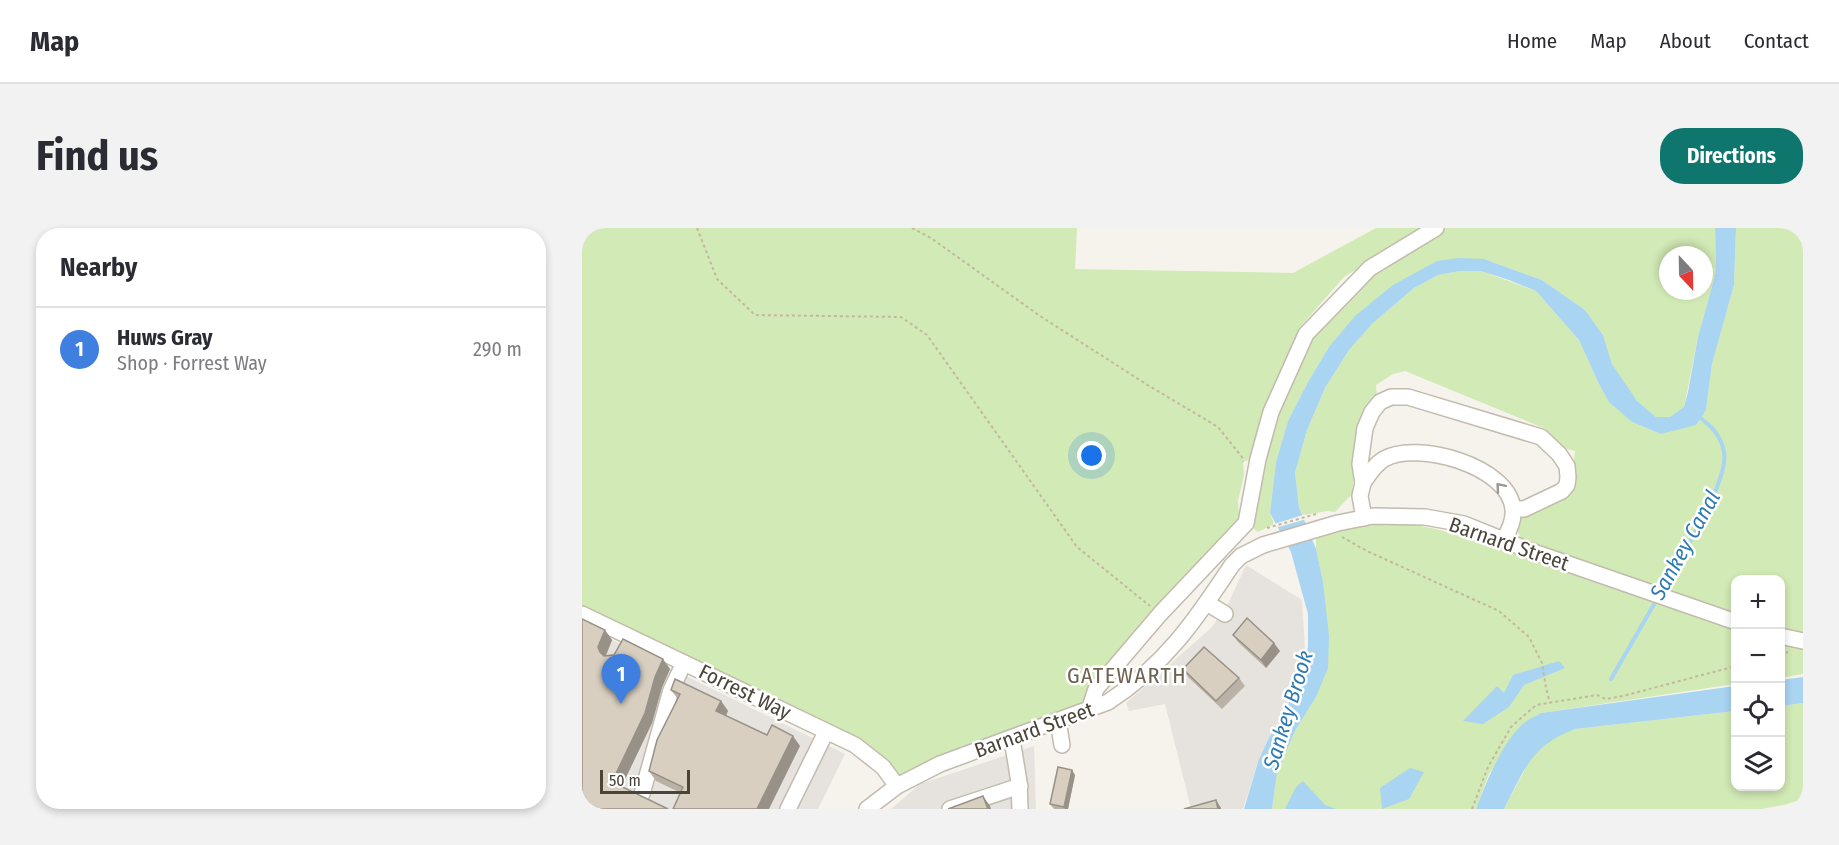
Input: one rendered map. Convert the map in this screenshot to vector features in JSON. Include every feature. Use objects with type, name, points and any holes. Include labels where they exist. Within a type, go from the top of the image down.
[{"type":"street","points":[[1089,710],[1096,689],[1160,614],[1246,523],[1258,459],[1271,412],[1306,334],[1370,268],[1436,228]]},
{"type":"street","points":[[1364,518],[1360,496],[1363,483],[1360,464],[1365,428],[1372,412],[1380,402],[1391,397],[1408,397],[1541,437],[1559,454],[1567,466],[1567,485],[1562,491],[1524,509],[1513,509]]},
{"type":"street","points":[[1363,483],[1376,465],[1386,458],[1401,453],[1418,452],[1452,458],[1478,468],[1493,478],[1505,491],[1513,509],[1512,522],[1504,539]]},
{"type":"street","name":"Barnard Street","points":[[867,809],[897,786],[940,764],[1089,710],[1123,693],[1171,651],[1241,556],[1263,545],[1278,532],[1315,522],[1397,515],[1464,524],[1531,551],[1731,620]]},
{"type":"street","points":[[1207,603],[1225,614]]},
{"type":"street","name":"Forrest Way","points":[[582,614],[866,752],[883,767],[897,786]]},
{"type":"street","points":[[619,650],[626,635]]},
{"type":"street","points":[[1785,637],[1803,641]]},
{"type":"street","points":[[642,794],[671,690],[684,663]]},
{"type":"street","points":[[1058,721],[1062,745]]},
{"type":"street","points":[[788,809],[826,732]]},
{"type":"street","points":[[1011,739],[1020,786],[1020,809]]},
{"type":"street","points":[[950,809],[1020,786]]},
{"type":"path","points":[[697,228],[717,279],[755,315],[901,317],[927,335],[1077,548],[1160,614]]},
{"type":"path","points":[[912,228],[931,238],[1040,316],[1218,427],[1242,457],[1245,466]]},
{"type":"path","points":[[1266,529],[1278,532],[1315,522]]},
{"type":"path","points":[[1342,538],[1367,552],[1499,611],[1529,637],[1542,663],[1550,703]]},
{"type":"path","points":[[1472,809],[1488,767],[1511,728],[1536,705],[1597,695],[1606,699],[1623,696],[1731,667]]},
{"type":"shaded area","points":[[1246,565],[1302,600],[1305,650],[1284,715],[1259,759],[1243,809],[1191,809],[1165,704],[1129,711],[1126,703],[1212,627],[1228,604]]},
{"type":"shaded area","points":[[582,625],[845,754],[818,809],[582,809]]},
{"type":"shaded area","points":[[1034,746],[1036,809],[891,809],[920,784]]},
{"type":"green space","points":[[582,228],[1077,228],[1075,269],[1293,273],[1376,228],[1425,228],[1344,277],[1300,327],[1252,460],[1243,461],[1244,475],[1238,501],[1239,516],[1243,519],[1162,601],[1089,710],[897,786],[883,767],[582,614]]},
{"type":"green space","points":[[1436,228],[1715,228],[1716,272],[1713,283],[1713,246],[1659,246],[1659,300],[1708,300],[1698,337],[1684,407],[1670,417],[1656,417],[1637,401],[1612,364],[1603,335],[1585,310],[1542,280],[1484,259],[1437,261],[1329,347],[1288,421],[1276,462],[1270,513],[1274,524],[1258,532],[1246,523],[1258,459],[1306,334],[1370,268]]},
{"type":"green space","points":[[1736,228],[1803,228],[1803,674],[1785,677],[1785,575],[1731,575],[1731,685],[1541,713],[1525,722],[1489,774],[1476,809],[1272,809],[1277,773],[1295,731],[1316,697],[1323,582],[1316,549],[1316,535],[1371,525],[1417,525],[1508,552],[1521,538],[1512,522],[1547,505],[1571,487],[1575,451],[1555,446],[1546,429],[1405,371],[1393,374],[1376,385],[1377,398],[1359,422],[1352,494],[1335,512],[1303,515],[1299,507],[1295,473],[1307,430],[1325,388],[1349,350],[1373,323],[1414,288],[1438,275],[1460,271],[1481,271],[1536,291],[1579,340],[1610,402],[1632,422],[1661,434],[1706,410],[1712,364],[1734,285]]},
{"type":"green space","points":[[1803,703],[1803,799],[1761,809],[1504,809],[1531,758],[1555,736],[1575,729],[1731,711],[1731,791],[1785,791],[1785,705]]},
{"type":"water","name":"Sankey Brook","points":[[1715,228],[1736,228],[1734,285],[1712,364],[1706,410],[1696,425],[1661,434],[1632,422],[1609,402],[1579,340],[1536,291],[1481,271],[1460,271],[1438,275],[1414,288],[1373,323],[1349,350],[1325,388],[1307,430],[1295,473],[1299,507],[1316,549],[1323,582],[1329,636],[1328,668],[1316,697],[1295,731],[1277,773],[1272,809],[1244,809],[1259,759],[1284,715],[1308,647],[1308,614],[1291,552],[1270,513],[1276,462],[1288,421],[1308,382],[1329,347],[1355,316],[1393,285],[1437,261],[1459,258],[1484,259],[1542,280],[1585,310],[1603,335],[1612,364],[1637,401],[1656,417],[1670,417],[1684,407],[1698,337],[1708,300],[1713,300],[1713,283],[1716,272]]},
{"type":"water","points":[[1559,661],[1565,668],[1524,685],[1509,707],[1483,724],[1463,721],[1497,686],[1504,693],[1513,675]]},
{"type":"water","points":[[1803,677],[1803,703],[1785,705],[1785,679]]},
{"type":"water","points":[[1731,687],[1731,711],[1575,729],[1560,735],[1538,751],[1530,761],[1504,809],[1476,809],[1502,751],[1525,722],[1541,713]]},
{"type":"water","points":[[1410,768],[1424,772],[1409,799],[1382,809],[1380,788]]},
{"type":"water","points":[[1303,781],[1325,805],[1336,809],[1285,809],[1296,787]]},
{"type":"pier","points":[[1306,515],[1307,519],[1275,528],[1274,524]]},
{"type":"building","points":[[1247,618],[1274,643],[1261,660],[1233,635]]},
{"type":"building","points":[[582,619],[605,630],[598,647],[604,656],[614,655],[623,639],[663,659],[655,677],[645,713],[612,782],[668,809],[592,809],[582,804]]},
{"type":"building","points":[[1204,647],[1239,678],[1216,701],[1183,669]]},
{"type":"building","points":[[675,679],[721,701],[716,711],[767,735],[772,725],[793,736],[757,809],[673,809],[683,787],[649,771],[657,740],[680,694],[671,690]]},
{"type":"building","points":[[1058,767],[1072,770],[1064,807],[1050,804]]},
{"type":"building","points":[[983,796],[988,809],[948,809]]},
{"type":"building","points":[[1216,800],[1218,809],[1184,809]]},
{"type":"waterway","name":"Sankey Canal","points":[[1660,593],[1711,502],[1724,465],[1724,452],[1718,436],[1698,416]]},
{"type":"waterway","name":"Sankey Canal","points":[[1611,679],[1657,599]]},
{"type":"railway","points":[[1795,809],[1803,807]]},
{"type":"place","name":"Huws Gray","points":[[621,704]]},
{"type":"district","name":"GATEWARTH","points":[[1127,675]]}]
